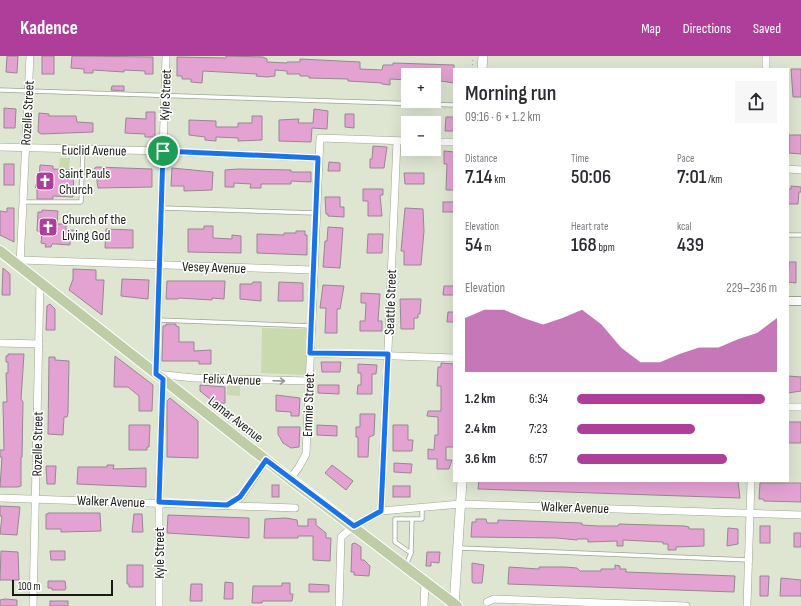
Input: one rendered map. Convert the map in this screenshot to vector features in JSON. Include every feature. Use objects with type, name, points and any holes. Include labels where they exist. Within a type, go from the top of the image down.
[{"type":"main road","points":[[482,68],[483,56]]},
{"type":"main road","name":"Lamar Avenue","points":[[0,251],[20,263],[40,282],[159,377],[290,479],[406,566],[455,606]]},
{"type":"main road","points":[[455,606],[462,482]]},
{"type":"street","name":"Rozelle Street","points":[[20,263],[30,56]]},
{"type":"street","name":"Kyle Street","points":[[159,606],[158,320],[166,56]]},
{"type":"street","points":[[766,56],[766,68]]},
{"type":"street","points":[[318,158],[320,138],[401,141]]},
{"type":"street","name":"Seattle Street","points":[[381,511],[397,141]]},
{"type":"street","points":[[441,142],[453,142]]},
{"type":"street","name":"Euclid Avenue","points":[[0,148],[163,151],[318,158]]},
{"type":"street","name":"Emmie Street","points":[[290,479],[306,454],[318,158]]},
{"type":"street","points":[[789,169],[801,170]]},
{"type":"street","name":"Vesey Avenue","points":[[20,263],[160,265],[313,270]]},
{"type":"street","name":"Rozelle Street","points":[[33,606],[40,282]]},
{"type":"street","points":[[789,301],[801,301]]},
{"type":"street","points":[[0,343],[39,344]]},
{"type":"street","points":[[310,353],[388,354],[453,358]]},
{"type":"street","name":"Felix Avenue","points":[[159,377],[309,381]]},
{"type":"street","points":[[789,407],[801,407]]},
{"type":"street","points":[[227,505],[240,497],[266,460]]},
{"type":"street","points":[[747,606],[751,482]]},
{"type":"street","name":"Walker Avenue","points":[[0,498],[159,502],[295,508]]},
{"type":"street","name":"Walker Avenue","points":[[354,526],[381,511],[461,504],[801,515]]},
{"type":"street","points":[[339,606],[341,537],[354,526]]},
{"type":"street","points":[[424,606],[425,581]]},
{"type":"street","points":[[487,602],[494,599],[686,606]]},
{"type":"lane","points":[[0,90],[453,105]]},
{"type":"lane","points":[[22,202],[81,202],[83,149]]},
{"type":"lane","points":[[162,208],[315,213]]},
{"type":"lane","points":[[789,235],[801,235]]},
{"type":"lane","points":[[158,320],[311,326]]},
{"type":"lane","points":[[395,519],[422,519],[422,507]]},
{"type":"lane","points":[[396,510],[395,519],[397,534],[395,542],[411,553]]},
{"type":"lane","points":[[406,566],[411,553],[412,519]]},
{"type":"lane","points":[[406,526],[412,527]]},
{"type":"lane","points":[[406,534],[412,534]]},
{"type":"lane","points":[[458,548],[749,560]]},
{"type":"path","points":[[472,68],[473,58]]},
{"type":"green space","points":[[60,158],[70,158],[69,169],[59,169]]},
{"type":"green space","points":[[262,328],[307,329],[306,375],[261,373]]},
{"type":"green space","points":[[227,386],[240,386],[240,396],[227,395]]},
{"type":"building","points":[[7,56],[18,56],[17,73],[6,72]]},
{"type":"building","points":[[42,56],[54,56],[54,74],[42,74]]},
{"type":"building","points":[[72,56],[153,57],[153,74],[145,74],[145,71],[124,70],[124,72],[93,70],[93,73],[84,73],[84,69],[71,68]]},
{"type":"building","points":[[177,57],[263,57],[267,59],[267,62],[287,63],[300,62],[300,59],[360,62],[360,69],[382,70],[383,65],[393,65],[393,63],[454,65],[454,68],[453,83],[441,81],[441,68],[401,68],[401,80],[390,79],[390,85],[382,83],[348,81],[348,79],[309,78],[309,76],[287,74],[287,71],[275,70],[275,76],[267,77],[256,76],[257,74],[203,71],[202,83],[191,82],[191,79],[182,79],[182,76],[177,76]]},
{"type":"building","points":[[791,69],[801,69],[801,97],[793,97]]},
{"type":"building","points":[[112,86],[124,86],[124,91],[111,90]]},
{"type":"building","points":[[4,108],[16,109],[15,128],[4,128]]},
{"type":"building","points":[[314,109],[328,111],[327,129],[312,128],[311,142],[279,141],[279,120],[299,119],[298,123],[313,123]]},
{"type":"building","points":[[146,112],[155,112],[155,137],[145,137],[145,134],[125,133],[126,118],[146,119]]},
{"type":"building","points":[[39,113],[49,114],[49,116],[76,116],[77,122],[93,123],[93,132],[41,134],[38,132]]},
{"type":"building","points":[[345,114],[354,114],[354,128],[345,127]]},
{"type":"building","points":[[252,116],[262,116],[262,140],[238,141],[238,138],[216,137],[216,141],[205,140],[205,137],[189,135],[189,120],[216,121],[216,127],[238,127],[238,123],[252,123]]},
{"type":"building","points":[[446,117],[453,117],[453,131],[445,131]]},
{"type":"building","points":[[789,135],[801,135],[801,154],[789,153]]},
{"type":"building","points":[[373,146],[387,147],[384,168],[370,168],[370,159],[372,159]]},
{"type":"building","points":[[444,151],[453,152],[453,190],[446,190],[447,164],[444,164]]},
{"type":"building","points":[[329,162],[340,163],[340,171],[328,171]]},
{"type":"building","points":[[4,164],[14,164],[14,185],[4,185]]},
{"type":"building","points":[[40,165],[53,166],[53,169],[74,170],[73,197],[53,196],[53,199],[37,199],[37,188],[35,187],[37,181],[39,181]]},
{"type":"building","points":[[96,167],[152,169],[152,187],[98,188],[96,174],[94,174],[94,169]]},
{"type":"building","points":[[172,168],[213,172],[212,190],[184,191],[184,186],[171,186]]},
{"type":"building","points":[[238,169],[311,172],[311,182],[291,181],[291,184],[261,184],[261,188],[250,188],[251,184],[234,183],[234,187],[225,187],[225,170]]},
{"type":"building","points":[[404,173],[424,173],[424,184],[405,184]]},
{"type":"building","points":[[791,186],[801,187],[798,204],[789,204],[789,189],[791,189]]},
{"type":"building","points":[[363,189],[383,189],[383,195],[380,195],[382,216],[368,216],[368,201],[363,201]]},
{"type":"building","points":[[325,197],[340,197],[340,207],[344,207],[344,217],[328,216],[328,214],[326,214]]},
{"type":"building","points":[[443,202],[453,202],[453,212],[443,212]]},
{"type":"building","points":[[7,208],[14,208],[14,242],[0,235],[0,211],[7,212]]},
{"type":"building","points":[[405,208],[423,209],[424,231],[421,265],[404,265],[404,251],[401,251]]},
{"type":"building","points":[[42,210],[58,211],[57,224],[66,224],[66,230],[74,230],[74,236],[70,236],[70,245],[52,244],[51,247],[45,247],[46,244],[41,243],[42,232],[37,231],[38,212],[42,212]]},
{"type":"building","points":[[204,226],[213,226],[213,238],[232,239],[232,235],[241,236],[241,253],[188,252],[188,229],[204,229]]},
{"type":"building","points":[[328,227],[343,228],[340,268],[323,267],[325,241],[327,241]]},
{"type":"building","points":[[106,229],[133,230],[133,248],[105,248]]},
{"type":"building","points":[[296,231],[305,231],[305,235],[307,235],[307,255],[257,253],[257,234],[284,235],[284,233],[296,233]]},
{"type":"building","points":[[368,234],[383,234],[382,253],[367,253]]},
{"type":"building","points":[[789,262],[796,262],[796,283],[789,282]]},
{"type":"building","points":[[3,268],[10,274],[10,295],[2,295]]},
{"type":"building","points":[[73,269],[96,270],[96,280],[104,280],[102,315],[69,290],[73,279]]},
{"type":"building","points":[[122,279],[149,280],[148,299],[121,296]]},
{"type":"building","points":[[167,281],[225,281],[224,299],[166,299]]},
{"type":"building","points":[[253,282],[261,282],[261,301],[240,299],[240,284],[252,284]]},
{"type":"building","points":[[279,282],[303,283],[303,301],[278,301]]},
{"type":"building","points":[[323,285],[344,286],[340,309],[337,309],[337,333],[325,333],[326,308],[320,308]]},
{"type":"building","points":[[444,286],[453,286],[453,295],[443,295]]},
{"type":"building","points":[[361,293],[380,294],[378,321],[382,321],[382,331],[360,331],[360,321],[365,321],[366,303],[361,303]]},
{"type":"building","points":[[400,299],[421,299],[420,314],[418,314],[418,318],[414,318],[414,329],[401,329]]},
{"type":"building","points":[[50,304],[55,309],[55,330],[46,330],[47,306]]},
{"type":"building","points":[[448,312],[453,312],[453,322],[447,322]]},
{"type":"building","points":[[166,324],[176,324],[176,326],[179,327],[179,342],[194,342],[194,351],[211,350],[211,364],[199,364],[199,361],[162,361],[163,326],[166,326]]},
{"type":"building","points":[[8,354],[24,354],[21,399],[23,402],[21,486],[18,487],[0,487],[2,457],[0,457],[0,450],[4,450],[3,402],[7,402],[6,373],[8,373],[8,362],[6,362],[6,356],[8,356]]},
{"type":"building","points":[[115,356],[153,385],[152,411],[139,411],[139,396],[128,387],[114,387]]},
{"type":"building","points":[[49,357],[55,357],[55,360],[69,361],[68,413],[67,417],[64,417],[63,435],[48,434]]},
{"type":"building","points":[[321,362],[341,362],[340,372],[322,372]]},
{"type":"building","points":[[441,363],[453,364],[453,447],[446,447],[446,460],[452,460],[449,469],[437,469],[437,459],[428,459],[428,449],[434,450],[435,435],[438,435],[438,417],[427,416],[428,411],[441,411],[441,386],[437,386],[438,367],[441,367]]},
{"type":"building","points":[[358,364],[377,365],[376,374],[372,374],[372,394],[357,394],[358,385],[361,385],[361,373],[358,373]]},
{"type":"building","points":[[789,376],[801,377],[801,391],[789,393]]},
{"type":"building","points":[[200,385],[225,387],[225,403],[216,404],[200,391]]},
{"type":"building","points":[[318,385],[339,385],[339,394],[318,393]]},
{"type":"building","points":[[276,395],[300,398],[299,416],[291,416],[291,412],[276,411]]},
{"type":"building","points":[[170,398],[198,421],[198,458],[167,457],[167,401]]},
{"type":"building","points":[[360,414],[375,414],[374,435],[369,437],[368,457],[358,457],[358,437],[356,437],[356,427],[360,427]]},
{"type":"building","points":[[789,422],[801,422],[801,443],[789,443]]},
{"type":"building","points":[[129,425],[150,425],[149,447],[147,447],[147,450],[129,450]]},
{"type":"building","points":[[317,425],[337,426],[337,436],[317,435]]},
{"type":"building","points":[[393,425],[408,425],[408,440],[413,440],[412,451],[393,451]]},
{"type":"building","points":[[278,427],[300,427],[299,447],[291,448],[283,443],[278,434]]},
{"type":"building","points":[[394,463],[412,464],[411,473],[394,472]]},
{"type":"building","points":[[107,465],[114,465],[113,469],[146,468],[146,487],[77,484],[78,467],[107,467]]},
{"type":"building","points":[[332,465],[353,481],[346,490],[325,473]]},
{"type":"building","points":[[46,466],[56,466],[55,484],[47,484]]},
{"type":"building","points":[[479,482],[738,482],[740,498],[478,489]]},
{"type":"building","points":[[760,483],[801,483],[801,502],[764,501],[763,499],[759,499]]},
{"type":"building","points":[[272,485],[279,485],[279,497],[272,497]]},
{"type":"building","points":[[393,486],[410,486],[410,497],[393,497]]},
{"type":"building","points":[[0,506],[20,507],[17,535],[0,534],[2,516],[0,516]]},
{"type":"building","points":[[100,513],[101,531],[61,532],[61,529],[46,529],[46,514]]},
{"type":"building","points":[[134,514],[142,514],[143,532],[132,532]]},
{"type":"building","points":[[168,515],[249,518],[249,538],[167,533]]},
{"type":"building","points":[[286,518],[297,520],[298,526],[308,526],[308,519],[316,519],[316,525],[326,533],[326,538],[331,538],[330,561],[313,560],[313,536],[298,536],[298,538],[264,538],[265,519]]},
{"type":"building","points":[[476,519],[486,519],[487,523],[498,523],[498,520],[582,523],[582,525],[598,526],[618,526],[619,524],[685,526],[689,527],[689,529],[704,529],[704,546],[676,547],[676,550],[668,550],[668,544],[663,544],[663,542],[623,540],[623,546],[617,546],[617,541],[588,542],[588,539],[471,537],[472,522],[476,522]]},
{"type":"building","points":[[760,526],[770,526],[770,543],[760,543]]},
{"type":"building","points":[[728,528],[738,529],[738,544],[727,546]]},
{"type":"building","points":[[794,533],[801,533],[801,547],[794,547]]},
{"type":"building","points":[[355,543],[361,547],[361,560],[364,560],[370,566],[369,576],[354,575],[354,572],[351,572],[352,544]]},
{"type":"building","points":[[1,551],[18,552],[19,580],[0,580]]},
{"type":"building","points":[[50,551],[65,551],[65,560],[51,560]]},
{"type":"building","points":[[427,552],[440,552],[439,563],[431,562],[431,566],[426,566]]},
{"type":"building","points":[[472,563],[484,565],[482,583],[473,583],[472,581]]},
{"type":"building","points":[[127,565],[143,565],[143,587],[129,587],[129,584],[127,584]]},
{"type":"building","points":[[615,565],[620,566],[620,569],[626,569],[626,572],[735,576],[734,592],[508,584],[509,567],[539,569],[539,567],[565,567],[577,568],[580,571],[601,571],[601,569],[615,569]]},
{"type":"building","points":[[760,576],[769,576],[768,596],[760,596]]},
{"type":"building","points":[[781,578],[801,580],[801,596],[780,596]]},
{"type":"building","points":[[48,581],[65,581],[66,588],[65,590],[52,590],[52,588],[48,588]]},
{"type":"building","points":[[225,582],[233,583],[233,599],[224,599]]},
{"type":"building","points":[[282,583],[290,583],[290,594],[293,594],[292,601],[262,601],[262,603],[252,603],[253,586],[282,586]]},
{"type":"building","points":[[191,584],[202,584],[202,601],[190,601]]},
{"type":"building","points":[[309,584],[329,585],[329,592],[309,592]]},
{"type":"building","points":[[0,600],[17,600],[17,606],[0,606]]},
{"type":"building","points":[[50,601],[68,601],[68,606],[50,606]]},
{"type":"place","name":"Saint Pauls Church","points":[[45,181]]},
{"type":"place","name":"Church of the Living God","points":[[48,227]]},
{"type":"route","points":[[163,151],[318,158],[310,353],[388,354],[381,511],[354,526],[266,460],[240,497],[227,505],[159,502],[163,379],[156,374],[163,151]]}]
